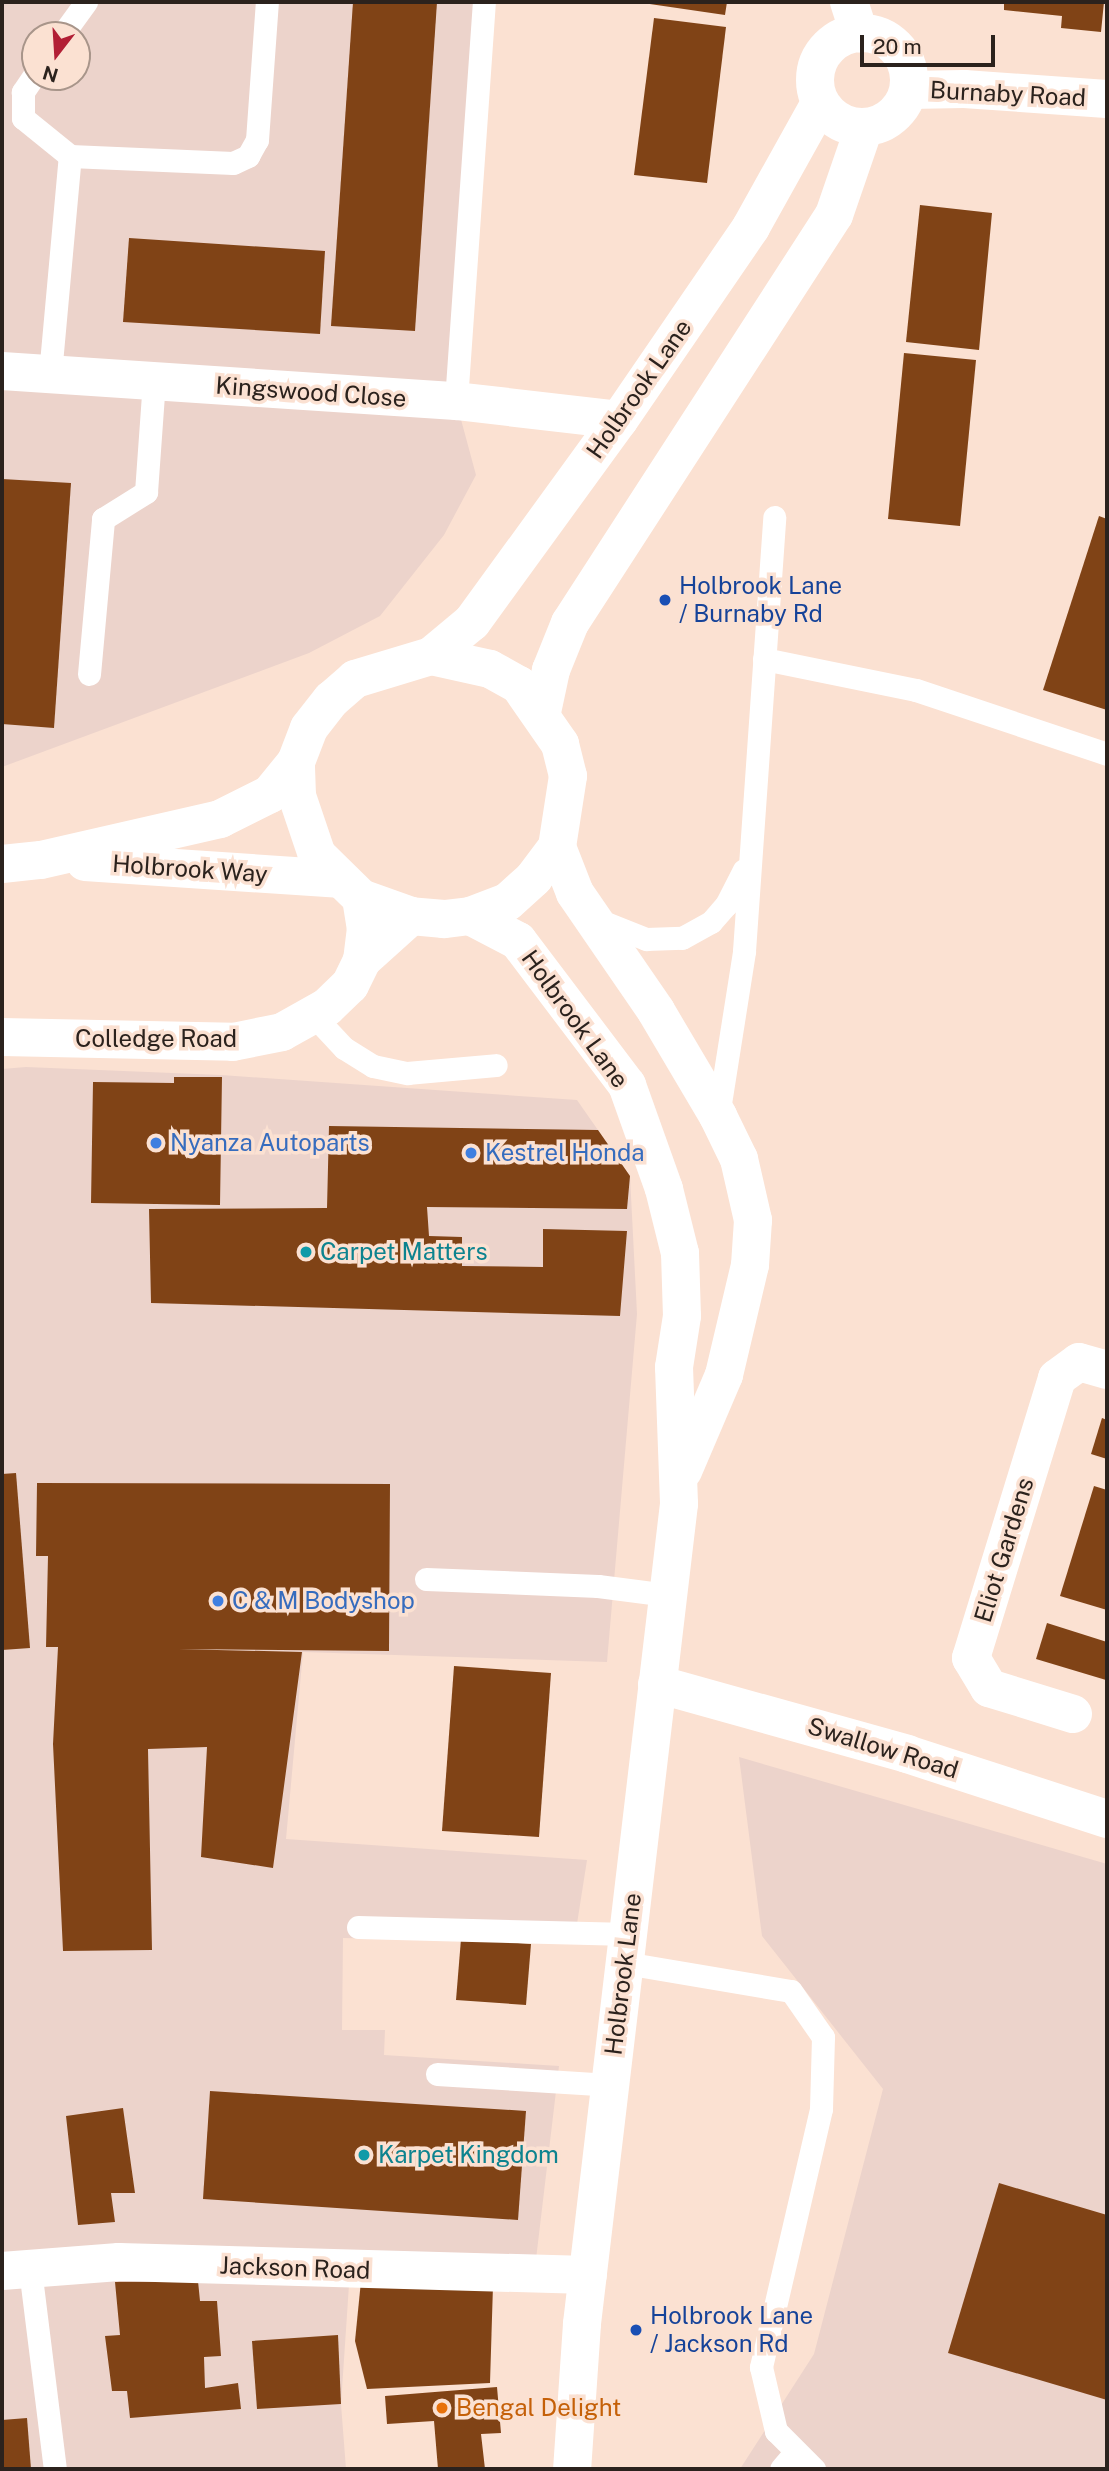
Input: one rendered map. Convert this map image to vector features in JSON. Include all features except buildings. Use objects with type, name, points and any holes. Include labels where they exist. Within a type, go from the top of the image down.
[{"type":"street","points":[[854,17],[894,44],[909,72],[909,90],[896,114],[864,128],[834,119],[820,103],[816,68],[824,52],[854,17]]},
{"type":"street","name":"Burnaby Road","points":[[909,90],[964,89],[1107,99]]},
{"type":"street","name":"Holbrook Lane","points":[[431,656],[472,622],[619,420],[751,227],[820,103]]},
{"type":"street","points":[[542,712],[551,670],[570,623],[834,215],[864,128]]},
{"type":"street","name":"Kingswood Close","points":[[2,371],[456,401],[619,420]]},
{"type":"street","points":[[349,889],[317,855],[305,827],[297,796],[296,762],[309,728],[355,679],[431,656],[490,669],[519,685],[542,712],[560,744],[568,776],[557,847],[507,902],[470,916]]},
{"type":"street","name":"Holbrook Way","points":[[2,864],[41,860],[220,819],[270,794],[296,762]]},
{"type":"street","name":"Holbrook Lane","points":[[557,847],[575,893],[656,1011],[719,1116],[739,1159],[753,1220],[750,1265],[724,1375],[680,1479]]},
{"type":"street","name":"Holbrook Way","points":[[41,860],[349,889],[411,916],[470,916]]},
{"type":"street","name":"Colledge Road","points":[[2,1037],[233,1042],[282,1032],[313,1015],[350,985],[362,960],[366,928],[349,889]]},
{"type":"street","name":"Colledge Road","points":[[362,960],[411,916]]},
{"type":"street","name":"Holbrook Lane","points":[[470,916],[518,941],[627,1085],[664,1189],[680,1253],[682,1316],[674,1367],[680,1479],[588,2275],[572,2469]]},
{"type":"street","name":"Eliot Gardens","points":[[1073,1714],[989,1688],[971,1658],[1057,1378],[1079,1362],[1107,1370]]},
{"type":"street","name":"Swallow Road","points":[[657,1684],[907,1754],[1107,1819]]},
{"type":"street","name":"Jackson Road","points":[[16,2270],[119,2262],[588,2275]]},
{"type":"lane","points":[[72,21],[86,2]]},
{"type":"lane","points":[[24,91],[23,118],[70,156],[223,164],[248,156],[258,133],[267,2]]},
{"type":"lane","points":[[456,401],[484,2]]},
{"type":"lane","points":[[50,374],[70,156]]},
{"type":"lane","points":[[89,674],[103,519],[146,492],[154,381]]},
{"type":"lane","name":"Holbrook Lane","points":[[719,1116],[743,962],[774,517]]},
{"type":"lane","points":[[764,659],[916,690],[1107,754]]},
{"type":"lane","name":"Holbrook Lane","points":[[588,911],[628,934],[646,939],[682,938],[711,922],[726,905],[750,852]]},
{"type":"lane","points":[[313,1015],[344,1048],[373,1066],[407,1073],[496,1065]]},
{"type":"lane","points":[[426,1578],[598,1586],[667,1595]]},
{"type":"lane","points":[[358,1927],[627,1948],[791,1992],[823,2038],[821,2109],[761,2367],[776,2431],[814,2469]]},
{"type":"lane","points":[[437,2074],[610,2085]]},
{"type":"lane","points":[[16,2270],[55,2469]]},
{"type":"lane","points":[[781,2469],[796,2451]]},
{"type":"shaded area","points":[[2,2],[484,2],[456,401],[476,475],[444,535],[380,616],[309,653],[2,767]]},
{"type":"shaded area","points":[[26,1067],[221,1075],[577,1100],[630,1176],[637,1314],[607,1662],[303,1652],[286,1839],[587,1860],[574,1943],[343,1938],[342,2030],[385,2030],[384,2055],[559,2066],[534,2276],[350,2270],[341,2404],[346,2469],[2,2469],[2,1069]]},
{"type":"shaded area","points":[[739,1757],[1107,1864],[1107,2469],[740,2469],[814,2354],[883,2089],[762,1936]]},
{"type":"place","name":"Holbrook Lane / Burnaby Rd","points":[[665,600]]},
{"type":"place","name":"Nyanza Autoparts","points":[[156,1143]]},
{"type":"place","name":"Kestrel Honda","points":[[471,1153]]},
{"type":"place","name":"Carpet Matters","points":[[306,1252]]},
{"type":"place","name":"C & M Bodyshop","points":[[218,1601]]},
{"type":"place","name":"Karpet Kingdom","points":[[364,2155]]},
{"type":"place","name":"Holbrook Lane / Jackson Rd","points":[[636,2330]]},
{"type":"place","name":"Bengal Delight","points":[[442,2408]]}]
